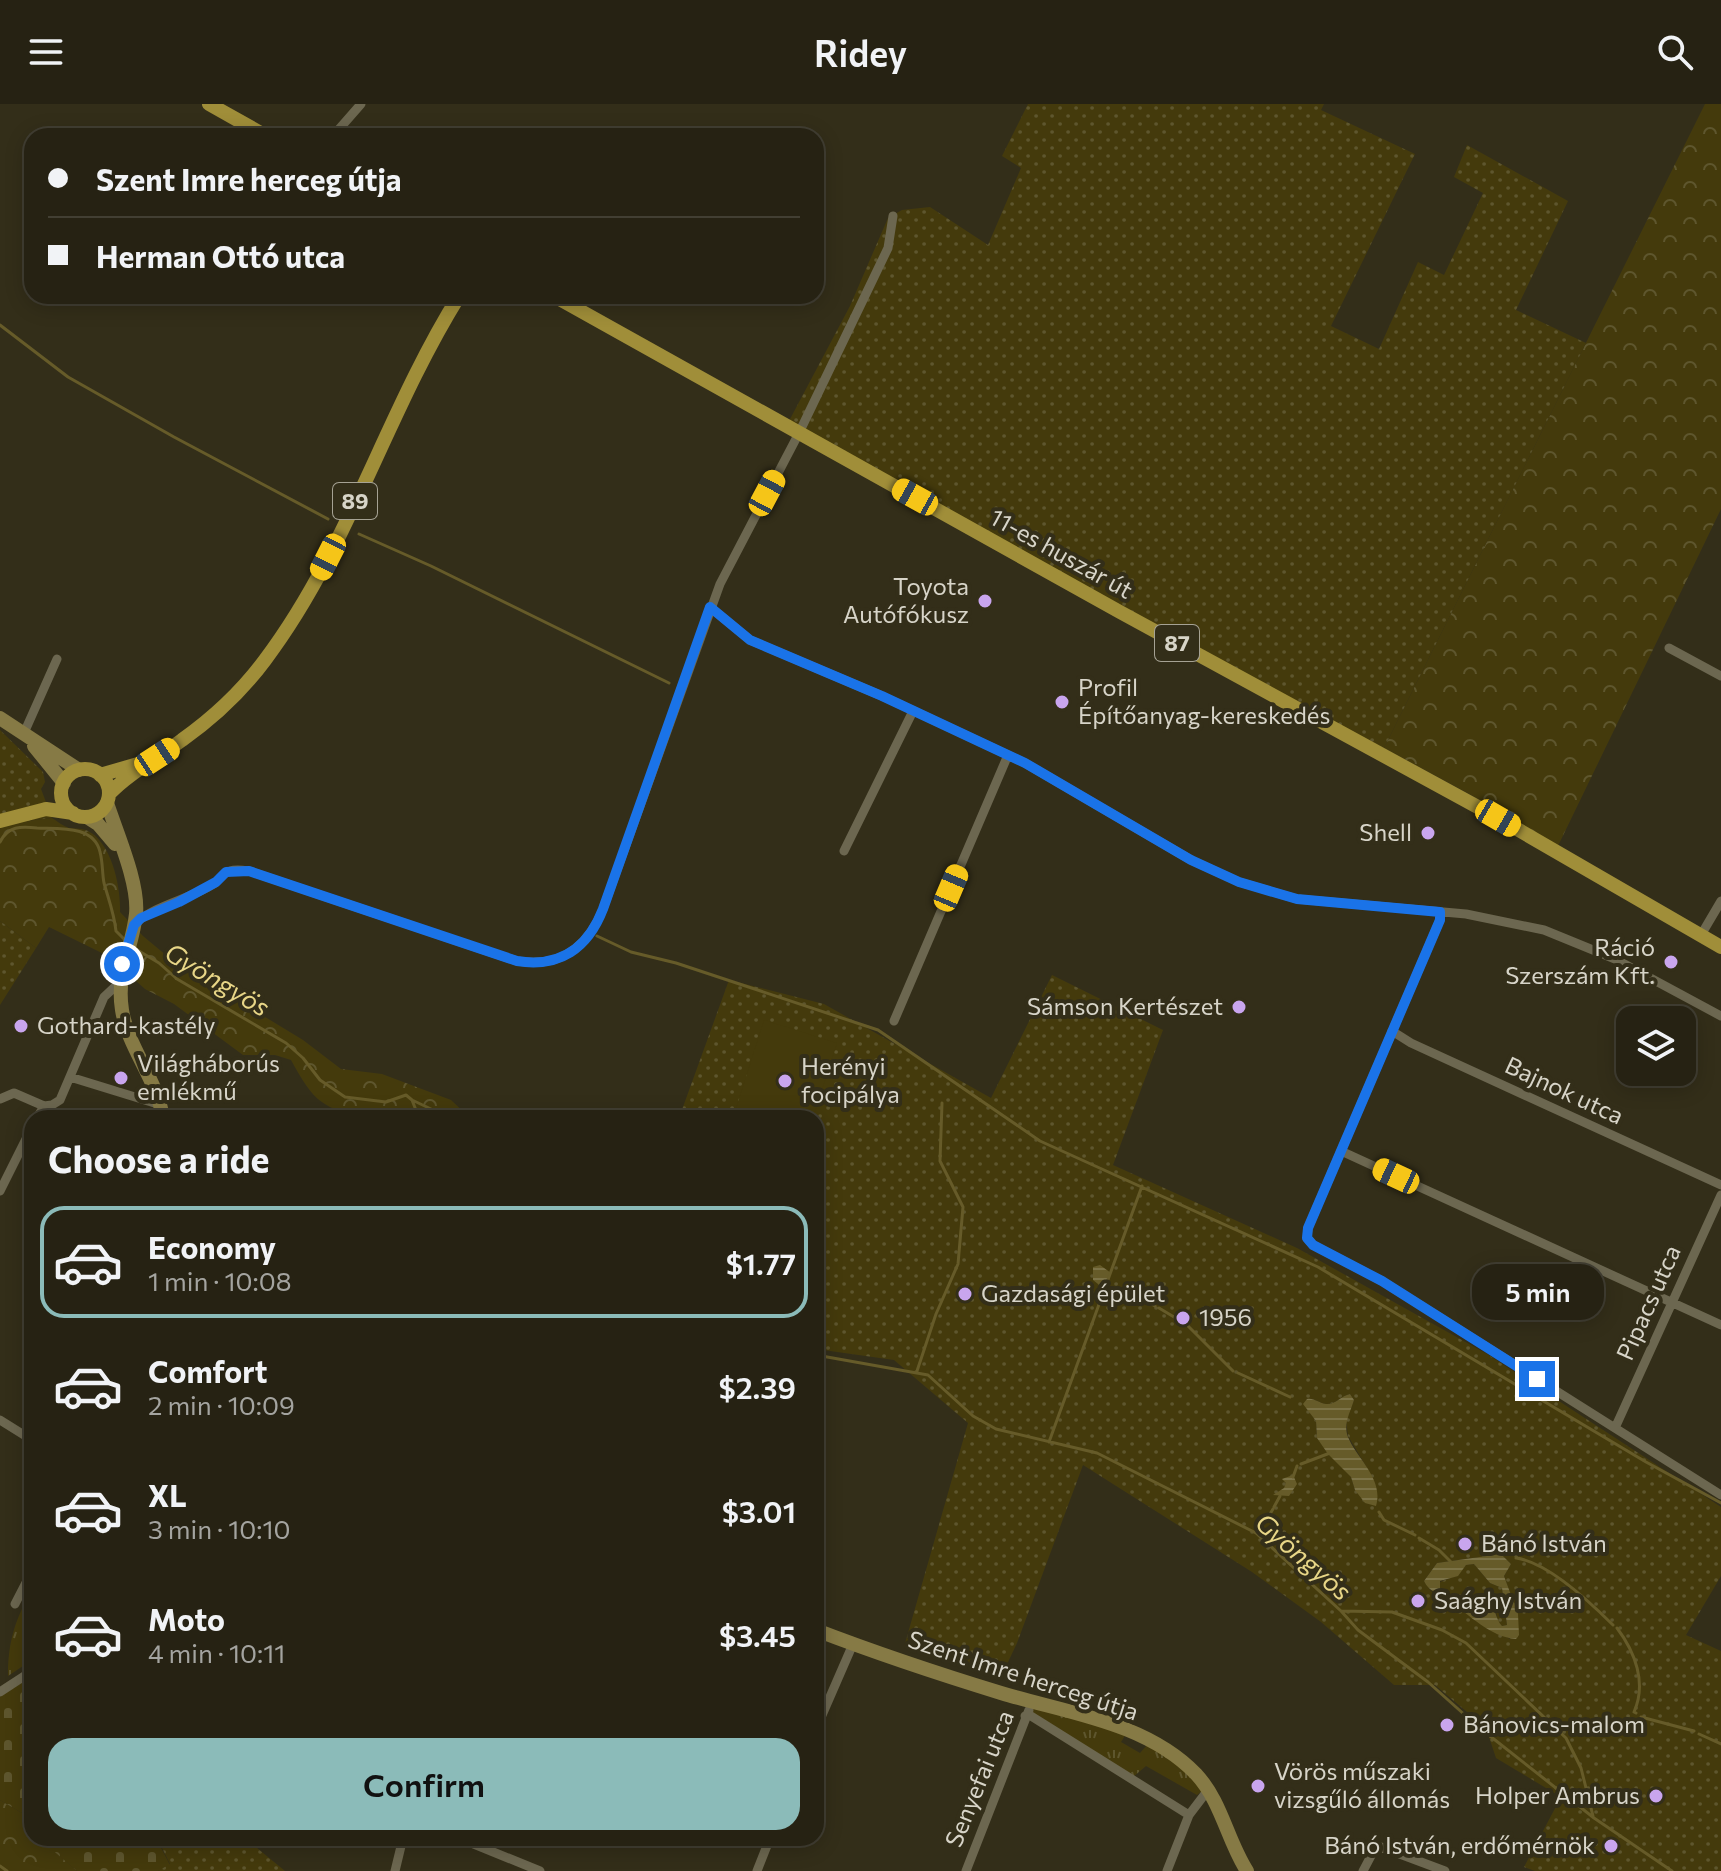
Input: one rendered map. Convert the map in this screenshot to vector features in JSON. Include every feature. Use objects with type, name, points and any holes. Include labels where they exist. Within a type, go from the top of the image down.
[{"type":"main road","points":[[209,104],[252,128]]},
{"type":"main road","name":"89","points":[[436,332],[445,304]]},
{"type":"main road","name":"89","points":[[80,815],[99,812],[119,783],[210,718],[243,686],[293,619],[328,557],[436,332],[454,304]]},
{"type":"main road","name":"87","points":[[568,304],[799,433]]},
{"type":"main road","name":"11-es huszár út","points":[[799,433],[1498,818],[1721,947]]},
{"type":"main road","points":[[0,718],[79,770]]},
{"type":"main road","points":[[24,733],[62,788],[65,806],[109,835],[123,854]]},
{"type":"main road","name":"89","points":[[100,775],[157,757]]},
{"type":"main road","points":[[20,814],[62,788],[69,775],[79,770],[88,769],[100,775],[107,784],[108,798],[135,893],[131,937],[120,982],[123,1014],[161,1110]]},
{"type":"main road","points":[[0,821],[46,809],[80,815]]},
{"type":"main road","name":"Szent Imre herceg útja","points":[[824,1633],[1029,1709],[1094,1718],[1130,1732],[1177,1758],[1196,1774],[1208,1790],[1247,1871]]},
{"type":"street","points":[[340,128],[361,104]]},
{"type":"street","points":[[131,937],[150,913],[216,882],[226,872],[249,871],[517,961],[539,963],[563,958],[586,941],[599,920],[710,607],[730,562],[799,433],[888,248],[893,216]]},
{"type":"street","points":[[710,607],[750,640],[1008,755],[1191,860],[1261,890],[1297,899],[1440,912],[1522,924],[1587,945],[1721,1016]]},
{"type":"street","points":[[1669,648],[1721,676]]},
{"type":"street","points":[[24,733],[57,659]]},
{"type":"street","points":[[844,851],[913,711]]},
{"type":"street","points":[[894,1021],[1008,755]]},
{"type":"street","points":[[135,893],[144,903],[164,908]]},
{"type":"street","points":[[1701,935],[1721,901]]},
{"type":"street","points":[[1440,912],[1440,920],[1308,1228],[1307,1238],[1313,1245],[1382,1281],[1721,1495]]},
{"type":"street","points":[[0,1088],[44,1106],[60,1100],[104,997],[120,982]]},
{"type":"street","points":[[98,1010],[107,1002],[123,1014]]},
{"type":"street","name":"Bajnok utca","points":[[1392,1031],[1425,1050],[1721,1185]]},
{"type":"street","points":[[70,1077],[157,1110]]},
{"type":"street","points":[[0,1099],[14,1093]]},
{"type":"street","points":[[42,1110],[44,1106]]},
{"type":"street","points":[[0,1191],[24,1143]]},
{"type":"street","points":[[1341,1151],[1721,1325]]},
{"type":"street","name":"Pipacs utca","points":[[1615,1428],[1721,1195]]},
{"type":"street","points":[[0,1420],[24,1435]]},
{"type":"street","points":[[15,1604],[24,1587]]},
{"type":"street","points":[[824,1711],[853,1644]]},
{"type":"street","points":[[0,1692],[24,1676]]},
{"type":"street","name":"Szent Imre herceg útja","points":[[1029,1709],[1031,1716],[1189,1815]]},
{"type":"street","name":"Senyefai utca","points":[[966,1871],[1029,1709]]},
{"type":"street","points":[[1167,1871],[1189,1815],[1208,1790]]},
{"type":"street","points":[[395,1871],[401,1846]]},
{"type":"street","points":[[479,1846],[540,1871]]},
{"type":"street","points":[[757,1871],[767,1846]]},
{"type":"street","points":[[1363,1871],[1376,1848],[1381,1847],[1445,1871]]},
{"type":"green space","points":[[1028,104],[1324,104],[1321,110],[1415,154],[1331,326],[1379,349],[1418,262],[1444,275],[1483,193],[1454,177],[1467,145],[1568,201],[1516,310],[1586,343],[1384,748],[1214,660],[789,421],[850,306],[888,218],[902,210],[930,207],[988,245],[1021,168],[1002,156]]},
{"type":"green space","points":[[1705,104],[1721,104],[1721,509],[1557,848],[1473,796],[1384,748]]},
{"type":"green space","points":[[0,730],[43,772],[45,782],[41,789],[52,818],[18,822],[0,828]]},
{"type":"green space","points":[[52,818],[67,827],[86,830],[96,837],[113,867],[120,912],[173,961],[303,1040],[341,1069],[382,1074],[451,1100],[462,1110],[335,1109],[310,1091],[291,1060],[275,1055],[243,1055],[174,1004],[145,989],[108,956],[49,927],[36,948],[0,921],[0,828],[18,822]]},
{"type":"green space","points":[[0,921],[36,948],[0,1005]]},
{"type":"green space","points":[[1052,975],[1163,1030],[1113,1165],[1297,1248],[1487,1354],[1721,1507],[1721,1576],[1686,1635],[1721,1651],[1721,1871],[1535,1871],[1524,1867],[1561,1797],[1496,1758],[1486,1728],[1435,1685],[1394,1685],[1321,1622],[1252,1572],[1083,1465],[1017,1643],[1001,1677],[904,1647],[968,1423],[894,1360],[824,1350],[824,1110],[682,1110],[729,980],[824,1004],[991,1098]],"holes":[[[1350,1394],[1354,1400],[1346,1420],[1348,1436],[1367,1468],[1355,1490],[1351,1477],[1317,1438],[1316,1421],[1304,1404],[1307,1399],[1329,1404]],[[1501,1554],[1511,1564],[1504,1576],[1512,1598],[1510,1639],[1431,1591],[1424,1581],[1437,1563]]]},
{"type":"green space","name":"Herényi focipálya","points":[[764,1020],[837,1043],[816,1110],[736,1110]]},
{"type":"green space","points":[[1474,1564],[1490,1583],[1502,1588],[1507,1625],[1502,1626],[1498,1622],[1495,1607],[1477,1598],[1452,1596],[1440,1588],[1440,1582],[1458,1575],[1466,1565]]},
{"type":"green space","points":[[24,1605],[24,1665],[8,1676],[9,1652]]},
{"type":"green space","points":[[24,1682],[24,1814],[0,1800],[0,1697],[4,1691]]},
{"type":"green space","points":[[1034,1706],[1126,1734],[1121,1742],[1140,1753],[1148,1744],[1179,1764],[1202,1791],[1197,1795],[1146,1766],[1133,1777],[1031,1716]]},
{"type":"green space","points":[[0,1800],[24,1814],[24,1846],[50,1846],[77,1871],[0,1871]]},
{"type":"green space","points":[[160,1846],[170,1865],[158,1871],[77,1871],[49,1847]]},
{"type":"green space","points":[[161,1846],[255,1846],[285,1871],[158,1871],[170,1864]]},
{"type":"shaded area","points":[[1100,1265],[1111,1273],[1107,1285],[1093,1280],[1093,1267]]},
{"type":"shaded area","points":[[1350,1394],[1354,1400],[1346,1428],[1348,1437],[1373,1478],[1376,1506],[1365,1503],[1355,1490],[1351,1477],[1328,1454],[1317,1438],[1316,1421],[1303,1404],[1310,1399],[1329,1404]]},
{"type":"shaded area","points":[[1293,1475],[1297,1484],[1289,1496],[1273,1495],[1284,1488],[1286,1483],[1282,1479]]},
{"type":"shaded area","points":[[1501,1554],[1511,1564],[1504,1576],[1518,1614],[1519,1635],[1516,1639],[1489,1630],[1429,1588],[1424,1581],[1437,1563]],"holes":[[[1474,1564],[1490,1583],[1502,1588],[1507,1625],[1502,1626],[1489,1600],[1456,1597],[1440,1588],[1440,1581],[1458,1576],[1466,1565]]]},
{"type":"waterway","points":[[0,325],[68,377],[328,519]]},
{"type":"waterway","points":[[359,534],[669,683]]},
{"type":"waterway","name":"Gyöngyös","points":[[0,842],[7,833],[20,827],[74,830],[91,837],[100,852],[116,931],[125,940]]},
{"type":"waterway","points":[[597,936],[631,952],[676,963],[878,1030],[1040,1141],[1318,1267],[1646,1462],[1721,1503]]},
{"type":"waterway","name":"Gyöngyös","points":[[134,948],[159,963],[177,979],[286,1043],[320,1080],[345,1097],[386,1102],[406,1095],[416,1110]]},
{"type":"waterway","points":[[412,1100],[433,1110]]},
{"type":"waterway","points":[[917,1371],[936,1314],[958,1264],[963,1207],[940,1161],[942,1103]]},
{"type":"waterway","points":[[1049,1442],[1142,1186]]},
{"type":"waterway","points":[[1143,1299],[1155,1306]]},
{"type":"waterway","points":[[1159,1308],[1184,1323]]},
{"type":"waterway","points":[[1188,1326],[1233,1371]]},
{"type":"waterway","name":"Gyöngyös","points":[[824,1356],[928,1375],[973,1416],[996,1429],[1097,1453],[1256,1533],[1358,1630],[1428,1682],[1476,1725],[1594,1818],[1672,1871]]},
{"type":"waterway","points":[[1238,1373],[1290,1397]]},
{"type":"waterway","points":[[1301,1464],[1330,1453]]},
{"type":"waterway","points":[[1293,1477],[1297,1466]]},
{"type":"waterway","points":[[1274,1507],[1280,1496]]},
{"type":"waterway","points":[[1270,1514],[1273,1509]]},
{"type":"waterway","points":[[1379,1512],[1384,1520],[1415,1535]]},
{"type":"waterway","points":[[1256,1533],[1268,1517]]},
{"type":"waterway","points":[[1419,1538],[1451,1562]]},
{"type":"waterway","points":[[1516,1558],[1555,1575],[1613,1625]]},
{"type":"waterway","points":[[1341,1611],[1392,1612],[1442,1630],[1466,1643],[1566,1738],[1581,1768],[1593,1816]]},
{"type":"waterway","points":[[1617,1628],[1637,1668],[1639,1690],[1636,1713]]},
{"type":"waterway","points":[[1641,1717],[1694,1731]]},
{"type":"waterway","points":[[1699,1734],[1721,1744]]},
{"type":"waterway","points":[[0,1866],[7,1871]]},
{"type":"place","name":"Toyota Autófókusz","points":[[985,601]]},
{"type":"place","name":"Profil Építőanyag-kereskedés","points":[[1062,702]]},
{"type":"place","name":"Shell","points":[[1428,833]]},
{"type":"place","name":"Ráció Szerszám Kft.","points":[[1671,962]]},
{"type":"place","name":"Sámson Kertészet","points":[[1239,1007]]},
{"type":"place","name":"Gothard-kastély","points":[[21,1026]]},
{"type":"place","name":"Világháborús emlékmű","points":[[121,1078]]},
{"type":"place","name":"Herényi focipálya","points":[[785,1081]]},
{"type":"place","name":"Gazdasági épület","points":[[965,1294]]},
{"type":"place","name":"1956","points":[[1183,1318]]},
{"type":"place","name":"Bánó lstván","points":[[1465,1544]]},
{"type":"place","name":"Saághy István","points":[[1418,1601]]},
{"type":"place","name":"Bánovics-malom","points":[[1447,1725]]},
{"type":"place","name":"Vörös műszaki vizsgűló állomás","points":[[1258,1786]]},
{"type":"place","name":"Holper Ambrus","points":[[1656,1796]]},
{"type":"place","name":"Bánó István, erdőmérnök","points":[[1611,1846]]},
{"type":"route","points":[[122,964],[134,925],[141,918],[216,882],[226,872],[238,870],[249,871],[517,961],[551,962],[575,951],[586,941],[599,920],[710,607],[750,640],[882,696],[1025,763],[1191,860],[1239,882],[1297,899],[1440,912],[1440,920],[1308,1228],[1307,1238],[1313,1245],[1382,1281],[1537,1379]]}]
